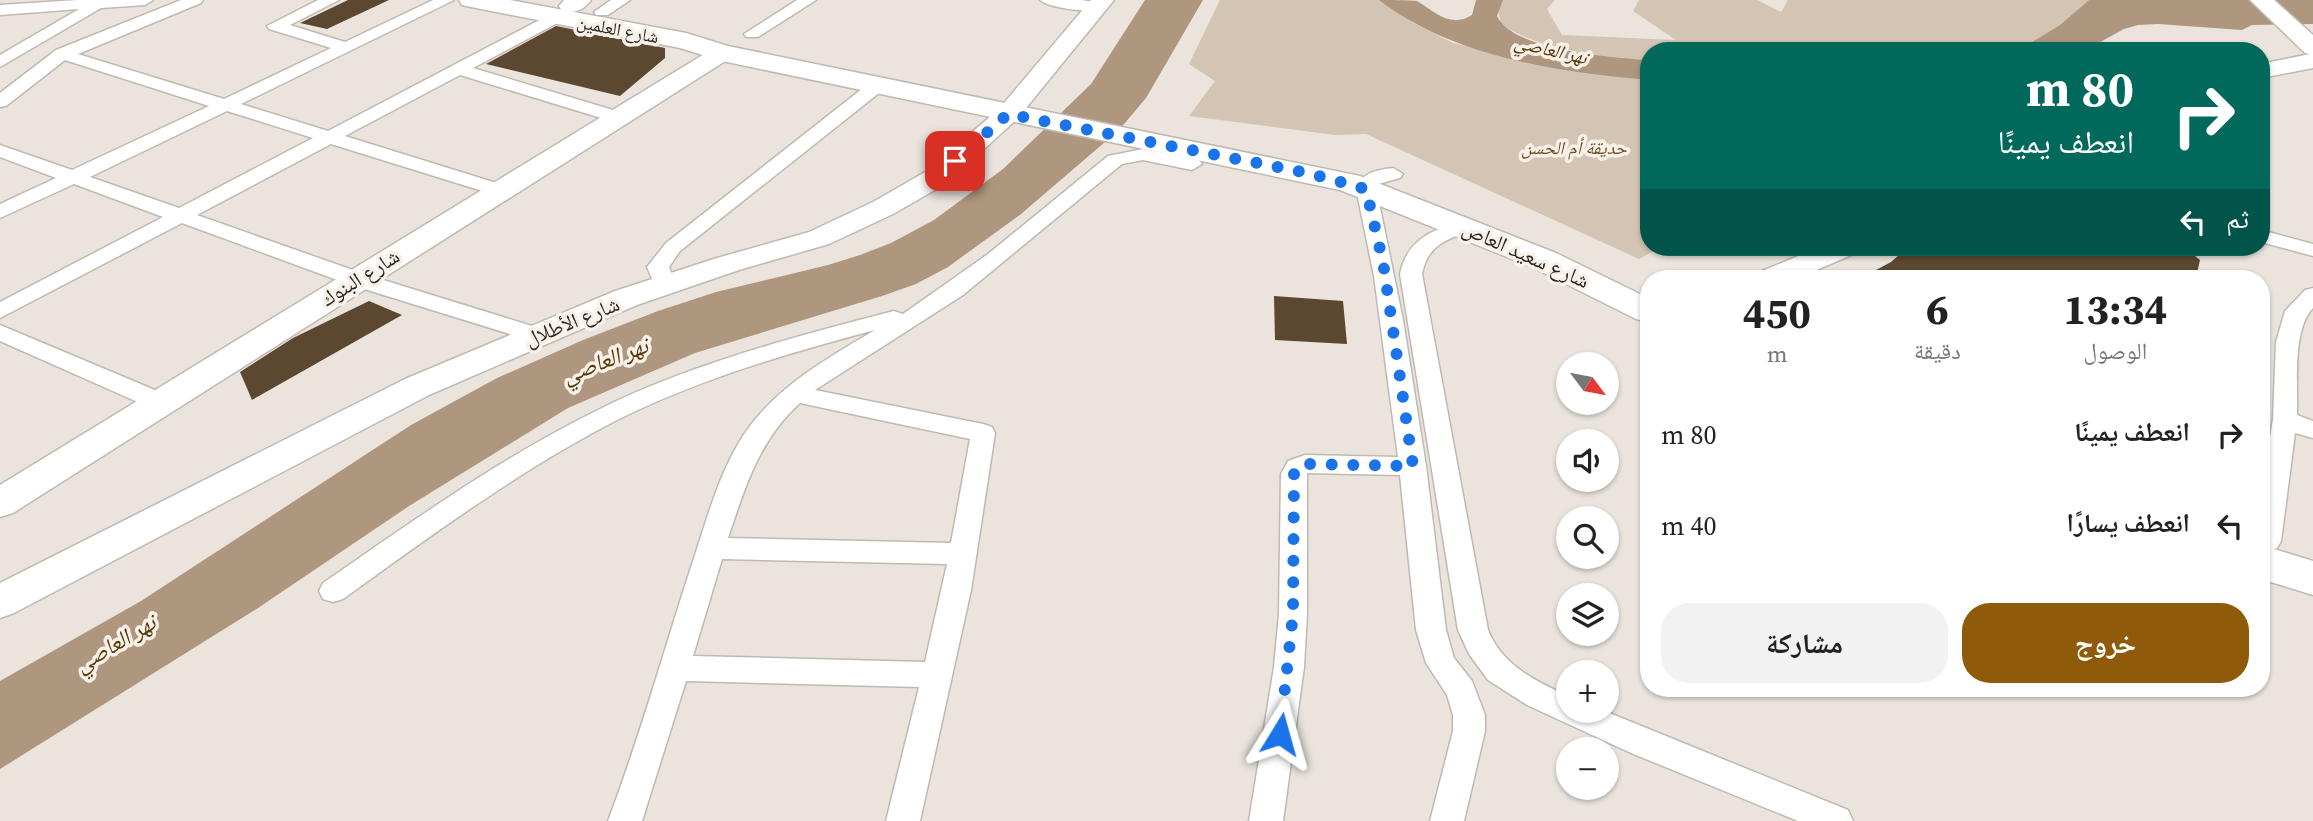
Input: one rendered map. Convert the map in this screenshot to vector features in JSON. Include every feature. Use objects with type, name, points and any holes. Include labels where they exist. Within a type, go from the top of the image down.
[{"type":"main road","name":"شارع العلمين","points":[[471,0],[561,6],[612,6],[699,29],[752,34],[1016,106]]},
{"type":"main road","points":[[2261,0],[2306,41]]},
{"type":"main road","name":"شارع الأطلال","points":[[0,602],[416,387],[537,335],[665,285],[819,237],[883,208],[937,177],[1016,106],[1100,4]]},
{"type":"main road","name":"شارع العلمين","points":[[561,6],[722,53],[878,85],[1016,106]]},
{"type":"main road","points":[[722,53],[749,49],[757,40],[752,34]]},
{"type":"main road","name":"شارع البنوك","points":[[0,503],[722,53]]},
{"type":"main road","points":[[2270,69],[2313,61]]},
{"type":"main road","points":[[1016,106],[1181,147],[1308,173],[1387,188],[1436,190],[1640,278]]},
{"type":"main road","name":"شارع سعيد العاص","points":[[1387,188],[1640,307]]},
{"type":"main road","points":[[1792,270],[1824,256]]},
{"type":"main road","points":[[2270,549],[2313,553]]},
{"type":"main road","points":[[2270,552],[2313,579]]},
{"type":"street","points":[[0,10],[145,0]]},
{"type":"street","points":[[0,102],[62,54],[195,0]]},
{"type":"street","points":[[331,0],[275,26],[347,48]]},
{"type":"street","points":[[0,212],[446,0]]},
{"type":"street","points":[[752,34],[808,0]]},
{"type":"street","points":[[1048,0],[1100,4]]},
{"type":"street","points":[[0,62],[100,4]]},
{"type":"street","points":[[0,311],[458,69],[561,6]]},
{"type":"street","points":[[62,54],[499,190]]},
{"type":"street","points":[[458,69],[617,117]]},
{"type":"street","points":[[665,285],[659,267],[673,247],[878,85]]},
{"type":"street","points":[[625,821],[640,783],[712,548],[746,456],[762,428],[795,394],[867,343],[954,292],[1122,156],[1181,147]]},
{"type":"street","points":[[0,151],[356,279],[537,335]]},
{"type":"street","points":[[1387,188],[1383,262],[1413,466],[1431,630],[1441,663],[1461,690],[1469,715],[1469,731],[1447,821]]},
{"type":"street","points":[[1465,227],[1433,237],[1420,250],[1412,264],[1473,630],[1482,652],[1503,676],[1556,704]]},
{"type":"street","points":[[2270,238],[2313,250]]},
{"type":"street","points":[[1383,262],[1412,264]]},
{"type":"street","points":[[2270,507],[2285,419],[2288,342],[2293,316],[2313,295]]},
{"type":"street","points":[[333,592],[479,489],[611,413],[702,376],[850,329],[919,312]]},
{"type":"street","points":[[0,332],[160,402]]},
{"type":"street","points":[[795,394],[982,433],[963,554],[938,676],[903,821]]},
{"type":"street","points":[[2285,419],[2313,430]]},
{"type":"street","points":[[1266,821],[1289,667],[1293,614],[1294,474],[1297,467],[1305,464],[1413,466]]},
{"type":"street","points":[[712,548],[963,554]]},
{"type":"street","points":[[1436,650],[1482,652]]},
{"type":"street","points":[[674,668],[938,676]]},
{"type":"street","points":[[1598,723],[1836,821]]},
{"type":"green space","name":"حديقة أم الحسن","points":[[1220,0],[1379,0],[1413,23],[1453,43],[1573,70],[1640,79],[1640,256],[1644,256],[1639,259],[1366,134],[1335,135],[1189,116],[1215,81],[1189,64]]},
{"type":"green space","points":[[1503,0],[1555,0],[1547,9],[1562,35],[1676,40],[1633,11],[1639,0],[1757,0],[1781,12],[1788,0],[2089,0],[2060,25],[2032,42],[1640,42],[1640,59],[1572,51],[1535,41],[1501,24],[1498,9]]},
{"type":"water","name":"نهر العاصي","points":[[1145,0],[1203,0],[1146,98],[1119,130],[1021,214],[948,267],[916,284],[882,296],[695,353],[568,408],[409,506],[258,608],[0,769],[0,681],[141,601],[411,425],[497,378],[658,311],[716,292],[860,255],[891,243],[934,220],[1003,169],[1091,84]]},
{"type":"water","points":[[1379,0],[1417,1],[1443,17],[1457,20],[1472,15],[1476,0],[1503,0],[1497,16],[1507,28],[1522,37],[1565,50],[1640,59],[1640,79],[1578,72],[1508,58],[1473,48],[1408,19]]},
{"type":"water","points":[[2089,0],[2313,0],[2313,24],[2252,25],[2242,30],[2138,25],[2124,29],[2100,42],[2032,42],[2060,25]]},
{"type":"building","points":[[348,0],[389,0],[327,29],[300,23]]},
{"type":"building","points":[[556,26],[665,48],[665,58],[620,96],[486,64]]},
{"type":"building","points":[[1898,256],[2195,256],[2200,260],[2198,270],[1876,270]]},
{"type":"building","points":[[1274,296],[1343,301],[1347,344],[1275,340]]},
{"type":"building","points":[[369,301],[402,315],[252,400],[240,372],[293,338]]},
{"type":"route","points":[[955,161],[1008,114],[1050,120],[1308,173],[1366,189],[1383,262],[1413,466],[1305,464],[1297,467],[1294,474],[1293,614],[1280,734]]}]
